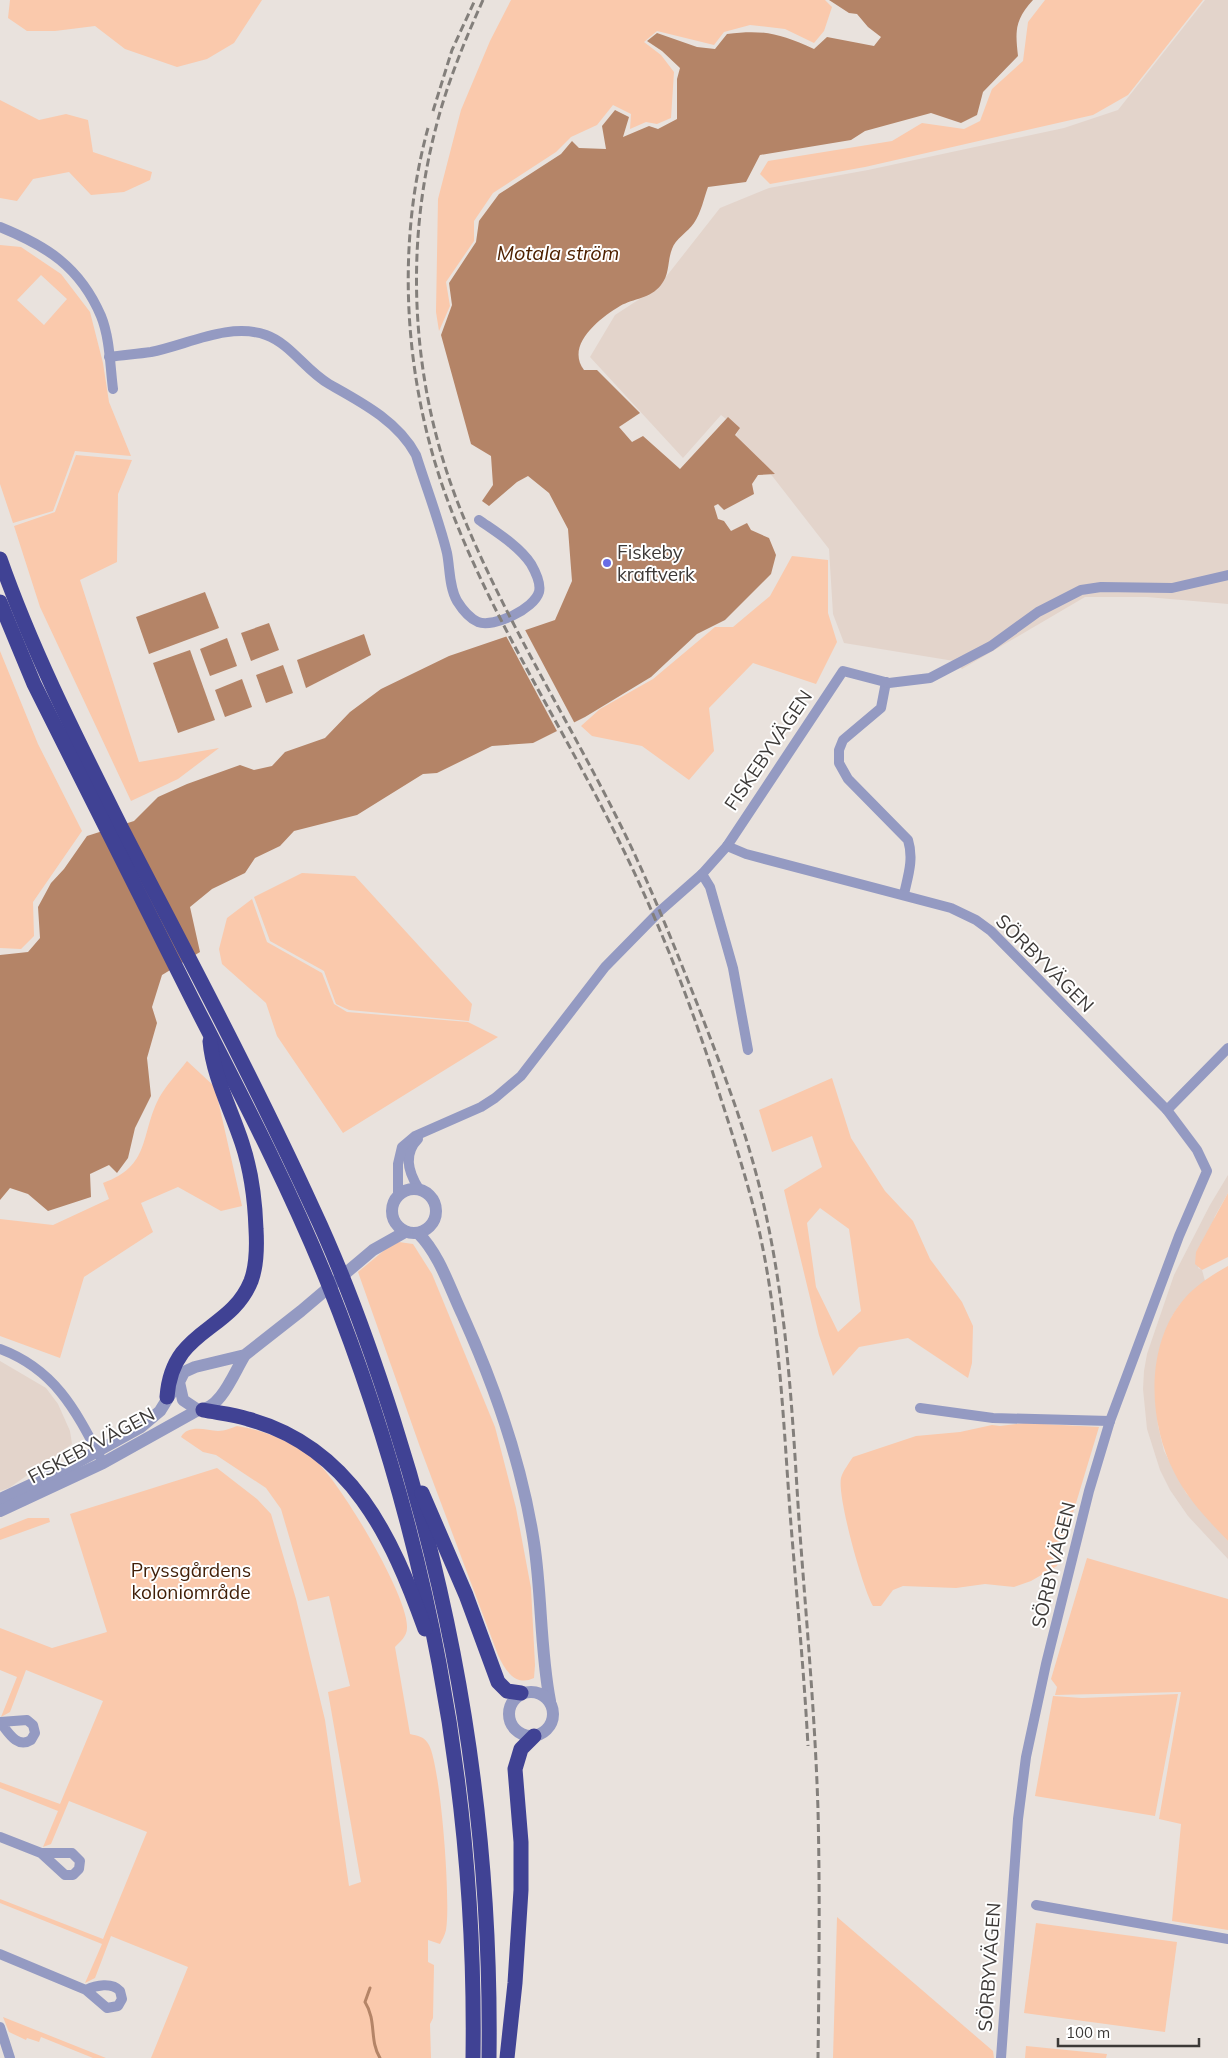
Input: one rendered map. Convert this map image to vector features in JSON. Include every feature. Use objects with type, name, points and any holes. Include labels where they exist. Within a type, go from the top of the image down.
[{"type":"highway","points":[[0,559],[47,677],[102,804]]},
{"type":"highway","points":[[0,602],[34,684],[102,804],[196,990],[253,1084],[343,1276],[365,1332],[402,1448],[442,1600],[459,1680],[475,1787],[486,1906],[490,2000],[490,2058]]},
{"type":"highway","points":[[196,990],[209,1032],[300,1216],[350,1340],[404,1510],[443,1681],[456,1767],[464,1838],[472,1955],[473,2058]]},
{"type":"highway","points":[[167,1397],[171,1374],[183,1349],[239,1302],[254,1271],[257,1242],[249,1171],[242,1145],[212,1059],[209,1032]]},
{"type":"highway","points":[[180,1379],[188,1358],[207,1330]]},
{"type":"highway","points":[[201,1410],[248,1418],[287,1435],[326,1460],[359,1492],[378,1521],[400,1564],[443,1681]]},
{"type":"highway","points":[[402,1448],[440,1531],[495,1677],[506,1691],[527,1692]]},
{"type":"highway","points":[[507,2058],[521,1890],[521,1842],[515,1769],[521,1749],[534,1736]]},
{"type":"street","points":[[0,227],[32,240],[58,256],[83,283],[102,317],[113,389]]},
{"type":"street","points":[[109,357],[150,352],[233,331],[266,335],[282,344],[326,382],[371,407],[411,445],[416,455],[442,536],[457,600],[468,616],[478,622],[495,623],[530,605],[536,598],[539,585],[535,572],[524,555],[479,520]]},
{"type":"street","name":"FISKEBYVÄGEN","points":[[398,1195],[398,1164],[402,1148],[415,1136],[481,1107],[510,1087],[521,1076],[605,967],[660,910],[702,874],[727,846],[842,671],[886,682],[930,678],[991,646],[1038,612],[1081,590],[1101,587],[1172,588],[1228,575]]},
{"type":"street","points":[[886,682],[881,708],[843,740],[839,750],[839,763],[848,780],[908,840],[911,850],[911,863],[904,894]]},
{"type":"street","name":"SÖRBYVÄGEN","points":[[727,846],[746,854],[904,894],[951,908],[976,920],[990,931],[1170,1107],[1197,1150],[1207,1170],[1178,1236],[1110,1421],[1057,1617],[1026,1757],[1012,1893],[1001,2058]]},
{"type":"street","points":[[702,874],[710,887],[733,968],[748,1050]]},
{"type":"street","points":[[1170,1107],[1228,1048]]},
{"type":"street","name":"FISKEBYVÄGEN","points":[[420,1189],[410,1173],[408,1155],[415,1142],[428,1130]]},
{"type":"street","points":[[408,1189],[420,1189],[430,1195],[436,1205],[436,1216],[430,1226],[418,1233],[405,1232],[397,1226],[393,1218],[393,1203],[398,1195],[408,1189]]},
{"type":"street","name":"FISKEBYVÄGEN","points":[[0,1510],[103,1463],[218,1402],[246,1355],[370,1252],[388,1230],[393,1218]]},
{"type":"street","points":[[430,1226],[431,1248]]},
{"type":"street","name":"FISKEBYVÄGEN","points":[[370,1252],[405,1232]]},
{"type":"street","points":[[418,1233],[431,1248],[488,1372],[514,1452],[534,1544],[542,1622],[543,1653],[550,1701],[554,1714],[546,1731],[534,1736],[522,1734],[512,1726],[509,1720],[509,1707],[527,1692],[540,1677],[543,1653]]},
{"type":"street","points":[[0,1349],[28,1362],[52,1380],[71,1403],[103,1463]]},
{"type":"street","name":"FISKEBYVÄGEN","points":[[0,1499],[38,1482],[141,1427],[160,1410],[180,1379],[195,1367],[246,1355]]},
{"type":"street","points":[[180,1379],[183,1400],[201,1410]]},
{"type":"street","points":[[920,1408],[993,1418],[1110,1421]]},
{"type":"street","points":[[527,1692],[542,1694],[550,1701]]},
{"type":"street","points":[[0,1837],[41,1853]]},
{"type":"street","points":[[1036,1905],[1228,1939]]},
{"type":"street","points":[[0,1954],[86,1990]]},
{"type":"street","points":[[0,2027],[10,2058]]},
{"type":"shaded area","points":[[1205,0],[1228,0],[1228,604],[1147,597],[1085,597],[962,669],[954,661],[844,643],[833,614],[829,549],[773,477],[736,436],[739,429],[721,415],[683,458],[590,357],[615,315],[658,287],[720,208],[769,188],[868,170],[1064,128],[1118,110]]},
{"type":"shaded area","points":[[1228,1175],[1228,1193],[1215,1216],[1198,1268],[1202,1270],[1205,1281],[1180,1304],[1172,1316],[1161,1346],[1155,1388],[1158,1426],[1164,1451],[1186,1493],[1228,1541],[1228,1559],[1188,1516],[1170,1490],[1160,1470],[1147,1429],[1143,1389],[1147,1354],[1174,1275],[1210,1205]]},
{"type":"shaded area","points":[[0,1361],[46,1388],[58,1404],[70,1431],[72,1444],[9,1488],[0,1491]]},
{"type":"green space","points":[[10,0],[262,0],[234,43],[207,59],[177,67],[125,49],[95,26],[55,31],[27,31],[8,18]]},
{"type":"green space","points":[[511,0],[825,0],[832,7],[824,31],[814,43],[785,29],[750,25],[724,32],[714,45],[657,31],[644,42],[661,55],[674,72],[671,118],[657,124],[646,122],[630,129],[631,114],[613,105],[597,125],[571,137],[556,152],[493,193],[474,221],[474,241],[446,282],[450,306],[439,331],[436,312],[438,199],[461,110],[490,41]]},
{"type":"green space","points":[[1045,0],[1203,0],[1128,95],[1093,115],[865,167],[770,184],[760,174],[768,161],[892,141],[922,123],[964,129],[980,121],[992,89],[1023,61],[1028,22]]},
{"type":"green space","points":[[0,100],[39,120],[66,114],[88,120],[93,152],[152,172],[150,180],[124,192],[91,195],[69,172],[33,179],[17,201],[0,198]]},
{"type":"green space","points":[[0,245],[21,247],[61,274],[90,312],[103,363],[109,402],[131,456],[75,451],[53,511],[13,523],[0,484]],"holes":[[[41,275],[67,299],[44,325],[17,300]]]},
{"type":"green space","points":[[76,455],[132,460],[118,494],[117,562],[80,580],[139,762],[219,748],[178,779],[131,801],[40,607],[14,526],[55,512]]},
{"type":"green space","points":[[792,556],[828,560],[828,613],[837,642],[816,684],[753,663],[709,708],[714,751],[689,780],[642,746],[592,736],[581,726],[600,709],[653,679],[715,627],[733,627],[770,596]]},
{"type":"green space","points":[[0,651],[38,744],[82,831],[33,902],[34,936],[21,949],[0,948]]},
{"type":"green space","points":[[302,873],[355,876],[472,1004],[469,1021],[349,1010],[336,1004],[324,971],[270,941],[254,897]]},
{"type":"green space","points":[[252,899],[267,942],[322,973],[334,1004],[347,1012],[468,1022],[498,1037],[343,1133],[277,1036],[266,1003],[222,964],[219,949],[227,918]]},
{"type":"green space","points":[[187,1061],[215,1087],[242,1206],[221,1211],[178,1187],[141,1203],[153,1232],[84,1277],[60,1358],[0,1336],[0,1219],[53,1225],[109,1199],[103,1183],[129,1168],[137,1158],[159,1098]]},
{"type":"green space","points":[[832,1078],[851,1138],[885,1191],[913,1221],[930,1259],[962,1302],[973,1326],[972,1363],[968,1378],[908,1338],[859,1347],[833,1376],[819,1335],[784,1190],[822,1167],[812,1136],[772,1152],[759,1110]],"holes":[[[820,1208],[849,1229],[861,1311],[838,1332],[816,1287],[807,1223]]]},
{"type":"green space","points":[[1228,1193],[1228,1257],[1202,1270],[1195,1264],[1196,1252]]},
{"type":"green space","points":[[399,1242],[413,1244],[432,1274],[495,1427],[516,1508],[531,1588],[534,1678],[527,1680],[516,1679],[507,1671],[498,1655],[420,1447],[358,1272],[387,1248]]},
{"type":"green space","points":[[1228,1266],[1228,1541],[1192,1500],[1174,1472],[1159,1432],[1154,1387],[1156,1364],[1161,1343],[1169,1322],[1180,1304],[1208,1278]]},
{"type":"green space","points":[[1025,1423],[1099,1427],[1057,1566],[1031,1581],[1014,1587],[985,1584],[956,1588],[903,1586],[893,1590],[881,1606],[873,1606],[863,1581],[843,1504],[841,1478],[853,1457],[916,1436],[960,1432],[992,1425]]},
{"type":"green space","name":"Pryssgårdens koloniområde","points":[[237,1426],[269,1434],[290,1443],[309,1455],[328,1474],[357,1516],[372,1542],[386,1568],[405,1613],[407,1631],[403,1639],[395,1647],[410,1734],[425,1740],[429,1745],[433,1758],[441,1807],[446,1866],[446,1930],[440,1944],[428,1940],[428,1962],[434,1965],[433,2018],[430,2024],[431,2058],[151,2058],[188,1967],[111,1936],[95,1978],[85,1983],[102,1944],[0,1903],[0,1899],[103,1939],[147,1832],[69,1801],[51,1844],[43,1847],[58,1811],[0,1788],[0,1782],[60,1804],[103,1701],[26,1670],[10,1712],[1,1717],[17,1677],[0,1670],[0,1628],[52,1648],[107,1632],[70,1514],[217,1468],[257,1499],[271,1514],[296,1599],[325,1720],[349,1886],[361,1882],[328,1692],[350,1686],[329,1596],[308,1601],[281,1509],[266,1488],[216,1455],[203,1452],[181,1437],[188,1430],[193,1429],[221,1431]]},
{"type":"green space","points":[[28,1518],[49,1518],[50,1522],[0,1540],[0,1529]]},
{"type":"green space","points":[[1087,1558],[1228,1599],[1228,1930],[1172,1921],[1181,1824],[1159,1819],[1181,1692],[1055,1695],[1057,1687],[1051,1679]]},
{"type":"green space","points":[[1178,1694],[1155,1816],[1035,1796],[1053,1696],[1082,1698]]},
{"type":"green space","points":[[837,1917],[993,2051],[994,2058],[833,2058]]},
{"type":"green space","points":[[1036,1923],[1177,1942],[1165,2032],[1024,2013]]},
{"type":"green space","points":[[3,2017],[106,2058],[93,2058],[41,2037],[39,2042],[27,2038],[26,2040],[9,2032]]},
{"type":"green space","points":[[1026,2046],[1107,2054],[1106,2058],[1025,2058]]},
{"type":"water","name":"Motala ström","points":[[829,0],[1033,0],[1027,7],[1018,26],[1018,56],[983,92],[977,115],[961,123],[931,113],[865,131],[851,140],[760,155],[746,182],[708,187],[696,219],[674,245],[670,254],[666,277],[661,285],[647,296],[625,303],[603,318],[587,333],[579,351],[579,361],[584,370],[597,370],[640,413],[619,427],[632,442],[643,436],[680,469],[728,417],[740,428],[735,435],[775,474],[758,475],[752,484],[754,494],[724,510],[718,504],[714,506],[718,519],[724,521],[731,531],[747,523],[751,530],[769,538],[776,555],[771,574],[725,620],[697,634],[651,677],[585,717],[533,743],[492,746],[437,773],[423,774],[357,815],[294,831],[280,846],[255,858],[245,873],[212,889],[190,907],[200,952],[162,975],[152,1007],[157,1023],[147,1058],[151,1096],[135,1128],[128,1158],[117,1173],[109,1165],[90,1174],[91,1197],[48,1211],[28,1194],[10,1188],[0,1200],[0,955],[28,952],[40,938],[38,907],[51,883],[64,869],[87,836],[134,821],[158,797],[187,784],[240,765],[254,770],[272,766],[285,752],[325,738],[350,712],[381,689],[449,656],[555,620],[572,581],[568,529],[549,493],[528,476],[517,482],[489,506],[482,501],[493,485],[491,456],[471,444],[441,335],[452,305],[449,283],[476,242],[479,221],[499,194],[561,154],[572,141],[579,148],[606,149],[602,126],[615,110],[629,117],[623,137],[649,126],[658,129],[677,119],[677,79],[680,68],[662,51],[647,41],[657,33],[697,47],[715,49],[727,34],[751,32],[781,36],[814,49],[827,37],[874,46],[881,37],[868,27],[857,14],[849,13]]},
{"type":"water","points":[[205,592],[219,628],[149,654],[136,617]]},
{"type":"water","points":[[269,623],[279,650],[251,661],[241,633]]},
{"type":"water","points":[[364,634],[371,655],[306,688],[297,660]]},
{"type":"water","points":[[227,638],[237,666],[210,676],[200,649]]},
{"type":"water","points":[[190,650],[215,720],[178,733],[153,663]]},
{"type":"water","points":[[283,665],[293,693],[266,703],[256,675]]},
{"type":"water","points":[[242,679],[252,707],[225,717],[215,690]]},
{"type":"pier","points":[[524,628],[575,724],[558,733],[505,634]]},
{"type":"waterway","points":[[370,1988],[365,2002],[371,2016],[375,2044],[380,2058]]},
{"type":"railway","points":[[433,111],[452,50],[475,0]]},
{"type":"railway","points":[[483,0],[462,48],[444,97],[425,178],[419,226],[417,275],[418,323],[423,371],[432,419],[445,466],[461,511],[496,590],[597,780],[650,888],[724,1074],[740,1120],[760,1189],[776,1271],[787,1354],[813,1702],[819,1841],[818,2058]]},
{"type":"railway","points":[[428,128],[417,175],[411,223],[408,272],[410,322],[415,370],[424,419],[436,466],[468,552],[506,630],[610,823],[672,958],[710,1063],[743,1170],[763,1251],[775,1329],[783,1408],[808,1746]]},
{"type":"place","name":"Fiskeby kraftverk","points":[[607,563]]}]
